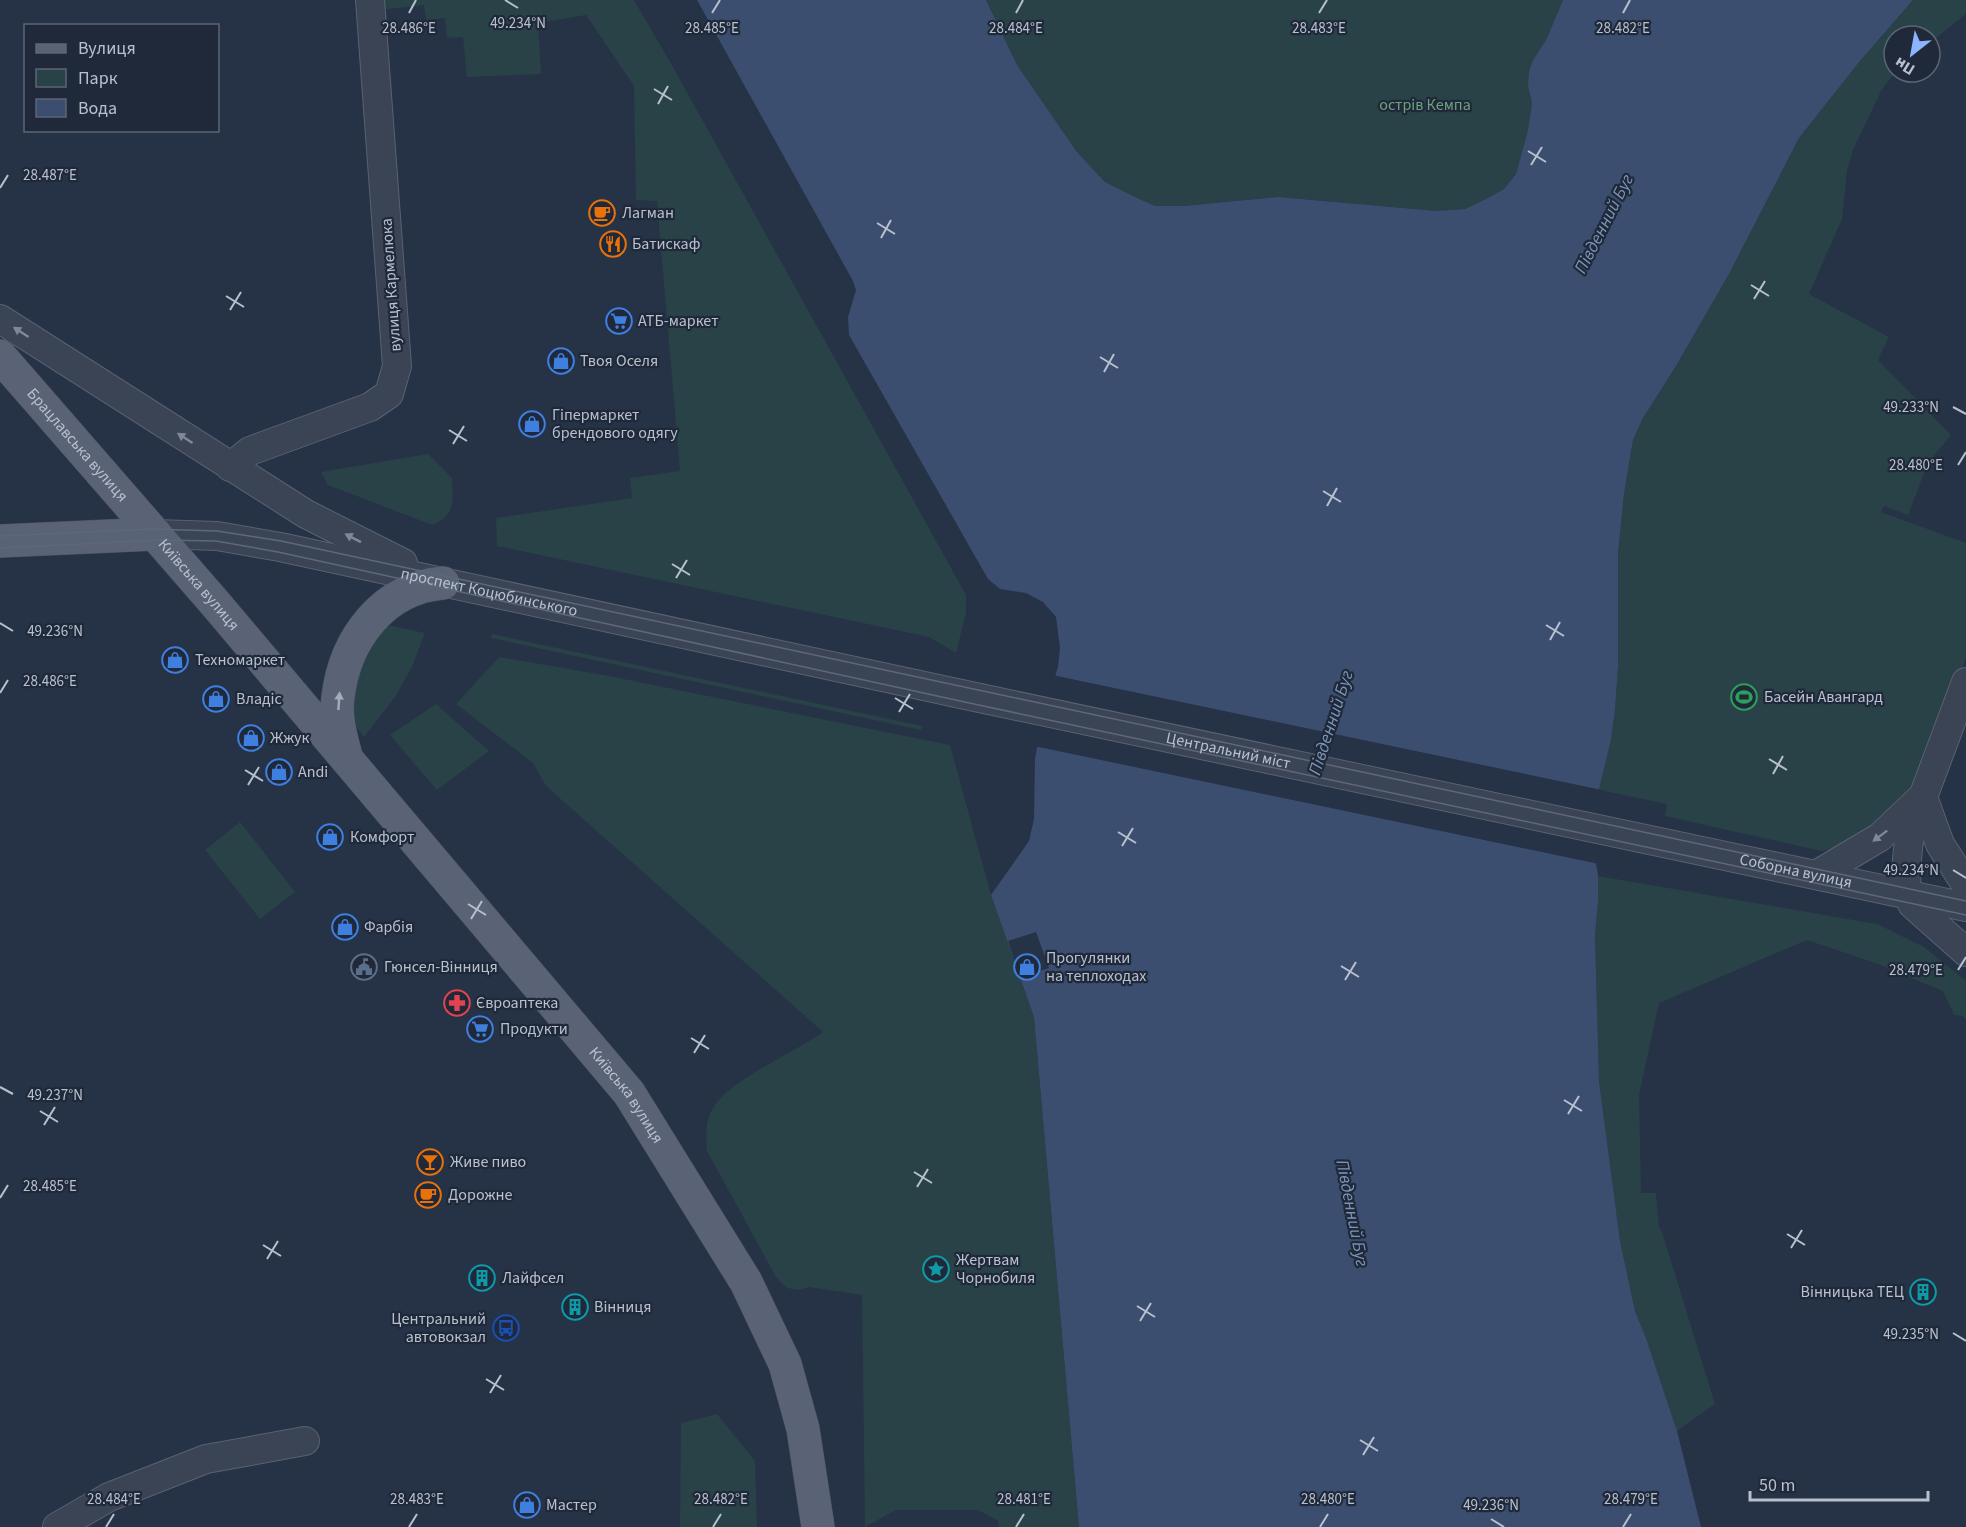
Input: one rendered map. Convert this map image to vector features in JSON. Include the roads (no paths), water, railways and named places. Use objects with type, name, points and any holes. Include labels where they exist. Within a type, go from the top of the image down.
[{"type":"main road","name":"Брацлавська вулиця","points":[[0,356],[155,534]]},
{"type":"main road","name":"проспект Коцюбинського","points":[[0,541],[155,534]]},
{"type":"main road","name":"Київська вулиця","points":[[155,534],[629,1093],[746,1282],[785,1364],[803,1429],[818,1527]]},
{"type":"main road","points":[[346,758],[338,727],[338,697],[345,668],[357,639],[382,607],[398,596],[426,584],[443,583]]},
{"type":"street","name":"вулиця Кармелюка","points":[[230,467],[250,451],[370,407],[389,394],[397,366],[370,0]]},
{"type":"street","points":[[0,319],[306,514],[443,583]]},
{"type":"street","name":"проспект Коцюбинського","points":[[155,534],[217,536],[280,547],[975,697]]},
{"type":"street","points":[[1966,682],[1923,796],[1909,840],[1907,859],[1907,895],[1912,904],[1966,952]]},
{"type":"street","name":"Центральний міст","points":[[975,697],[1659,842]]},
{"type":"street","points":[[1816,875],[1880,837],[1923,796]]},
{"type":"street","points":[[1923,796],[1940,844],[1966,885]]},
{"type":"street","name":"Соборна вулиця","points":[[1659,842],[1966,907]]},
{"type":"street","points":[[57,1527],[109,1497],[206,1459],[305,1441]]},
{"type":"water","name":"Південний Буг","points":[[697,0],[986,0],[1017,65],[1077,152],[1105,182],[1135,197],[1155,206],[1184,206],[1278,197],[1437,211],[1465,209],[1504,189],[1516,174],[1528,130],[1532,103],[1528,86],[1529,72],[1563,0],[1913,0],[1892,24],[1882,24],[1882,36],[1799,138],[1729,274],[1643,418],[1633,440],[1624,494],[1618,554],[1618,667],[1615,709],[1611,740],[1590,827],[1598,876],[1595,936],[1599,1081],[1620,1241],[1635,1311],[1677,1431],[1701,1527],[1079,1527],[1034,1017],[991,895],[1029,841],[1034,819],[1035,759],[1044,711],[1058,667],[1060,648],[1056,617],[1043,602],[1026,593],[1000,589],[988,579],[849,335],[848,317],[856,290]]},
{"type":"tram line","points":[[0,536],[151,529],[217,531],[281,541],[1966,901]]},
{"type":"tram line","points":[[0,548],[161,540],[216,541],[278,552],[974,704],[1966,915]]},
{"type":"place","name":"Лагман","points":[[602,213]]},
{"type":"place","name":"Батискаф","points":[[613,244]]},
{"type":"place","name":"АТБ-маркет","points":[[619,321]]},
{"type":"place","name":"Твоя Оселя","points":[[561,361]]},
{"type":"place","name":"Гіпермаркет брендового одягу","points":[[532,424]]},
{"type":"place","name":"Техномаркет","points":[[175,660]]},
{"type":"place","name":"Басейн Авангард","points":[[1744,697]]},
{"type":"place","name":"Владіс","points":[[216,699]]},
{"type":"place","name":"Жжук","points":[[251,738]]},
{"type":"place","name":"Andi","points":[[279,772]]},
{"type":"place","name":"Комфорт","points":[[330,837]]},
{"type":"place","name":"Фарбія","points":[[345,927]]},
{"type":"place","name":"Гюнсел-Вінниця","points":[[364,967]]},
{"type":"place","name":"Прогулянки на теплоходах","points":[[1027,967]]},
{"type":"place","name":"Євроаптека","points":[[457,1003]]},
{"type":"place","name":"Продукти","points":[[480,1029]]},
{"type":"place","name":"Живе пиво","points":[[430,1162]]},
{"type":"place","name":"Дорожне","points":[[428,1195]]},
{"type":"place","name":"Жертвам Чорнобиля","points":[[936,1269]]},
{"type":"place","name":"Лайфсел","points":[[482,1278]]},
{"type":"place","name":"Вінницька ТЕЦ","points":[[1923,1292]]},
{"type":"place","name":"Вінниця","points":[[575,1307]]},
{"type":"place","name":"Центральний автовокзал","points":[[506,1328]]},
{"type":"place","name":"Мастер","points":[[527,1505]]},
{"type":"park label","name":"острів Кемпа","points":[[1425,105]]}]
